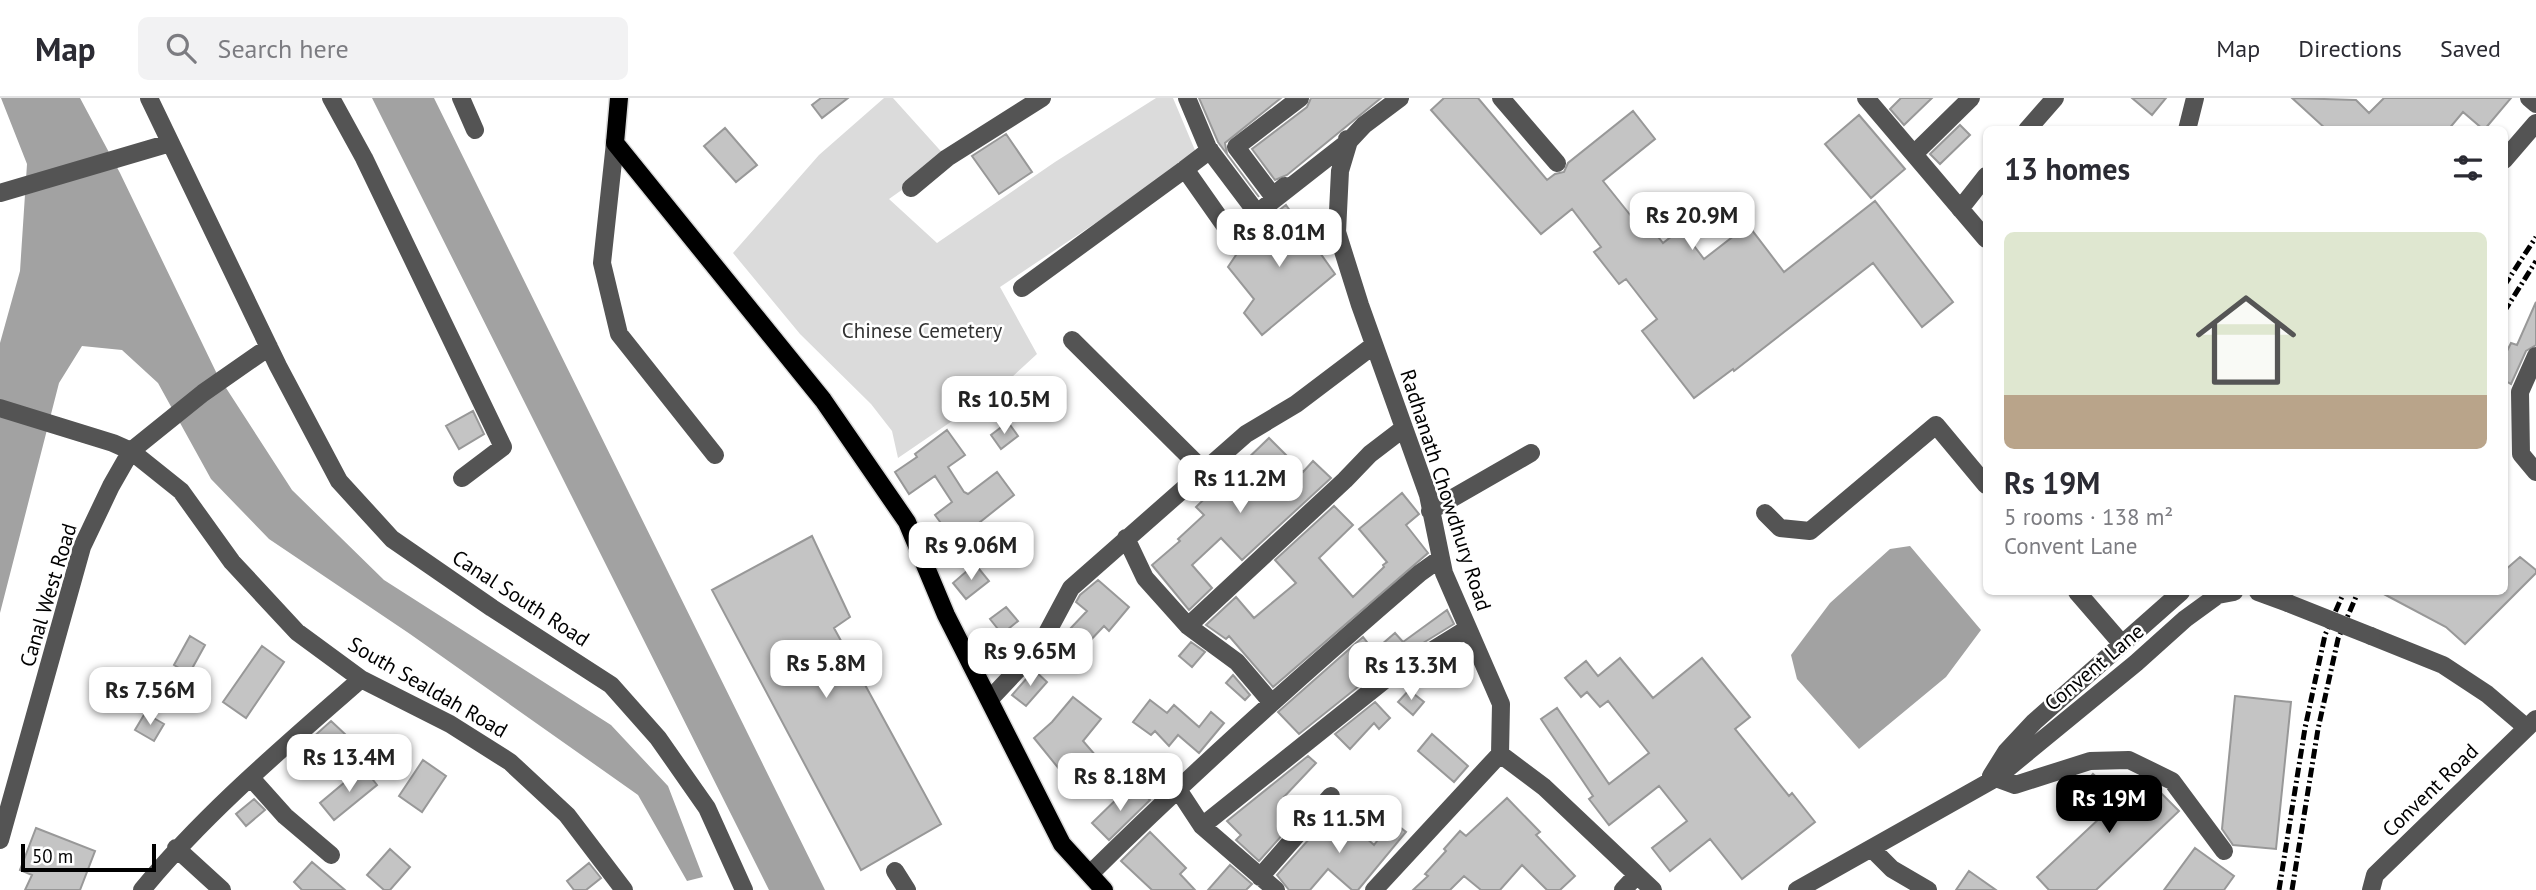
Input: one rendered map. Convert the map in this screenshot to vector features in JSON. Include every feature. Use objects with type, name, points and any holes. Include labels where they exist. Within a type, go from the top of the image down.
[{"type":"main road","points":[[619,98],[615,143],[823,400],[907,522],[946,615],[1062,844],[1104,890]]},
{"type":"street","name":"Canal South Road","points":[[149,98],[269,347],[339,481],[392,539],[611,685],[658,738],[708,808],[744,890]]},
{"type":"street","points":[[331,98],[364,158],[503,447],[462,478]]},
{"type":"street","points":[[461,98],[475,130]]},
{"type":"street","points":[[911,188],[947,158],[1042,98]]},
{"type":"street","points":[[1187,98],[1210,150],[1257,213]]},
{"type":"street","points":[[1300,98],[1236,147],[1273,196],[1347,139]]},
{"type":"street","points":[[1501,98],[1557,163]]},
{"type":"street","points":[[1866,98],[1983,236]]},
{"type":"street","points":[[1914,154],[1970,98]]},
{"type":"street","points":[[2038,126],[2056,98]]},
{"type":"street","points":[[2188,126],[2195,98]]},
{"type":"street","points":[[2529,98],[2536,104]]},
{"type":"street","points":[[1185,169],[1230,233],[1364,125],[1387,102]]},
{"type":"street","points":[[2508,155],[2536,123]]},
{"type":"street","name":"Radhanath Chowdhury Road","points":[[1347,139],[1340,171],[1337,232],[1428,495],[1444,573],[1501,704],[1500,754]]},
{"type":"street","points":[[0,193],[170,143]]},
{"type":"street","points":[[615,143],[602,263],[619,334],[715,455]]},
{"type":"street","points":[[1022,288],[1210,150]]},
{"type":"street","points":[[1960,209],[1983,180]]},
{"type":"street","points":[[1072,340],[1204,471]]},
{"type":"street","points":[[990,699],[1040,646],[1071,588],[1246,434],[1297,404],[1374,345]]},
{"type":"street","points":[[131,451],[203,393],[269,347]]},
{"type":"street","points":[[2536,356],[2520,392],[2521,454],[2536,472]]},
{"type":"street","name":"South Sealdah Road","points":[[0,408],[131,451],[180,491],[232,562],[297,632],[361,679],[450,724],[510,762],[567,815],[624,890]]},
{"type":"street","points":[[1765,513],[1780,528],[1810,531],[1936,425],[1983,481]]},
{"type":"street","points":[[1188,625],[1346,480],[1370,454],[1404,428]]},
{"type":"street","name":"Canal West Road","points":[[0,840],[82,547],[131,451]]},
{"type":"street","points":[[1430,511],[1531,453]]},
{"type":"street","points":[[1126,538],[1145,578],[1188,625],[1237,662],[1271,702]]},
{"type":"street","points":[[1090,874],[1177,788],[1271,702],[1420,572],[1441,558]]},
{"type":"street","points":[[2080,595],[2122,644]]},
{"type":"street","name":"Convent Lane","points":[[1991,781],[2006,752],[2034,722],[2178,595]]},
{"type":"street","name":"Convent Lane","points":[[1797,890],[1991,781],[2218,595]]},
{"type":"street","points":[[2266,595],[2442,665],[2532,724]]},
{"type":"street","points":[[1202,827],[1386,679],[1467,629]]},
{"type":"street","points":[[142,890],[176,848],[361,679]]},
{"type":"street","name":"Convent Road","points":[[2371,890],[2375,875],[2532,724]]},
{"type":"street","points":[[1374,890],[1500,754],[1544,787],[1653,890]]},
{"type":"street","points":[[1991,781],[2015,785],[2090,761],[2129,760],[2172,781],[2224,851]]},
{"type":"street","points":[[251,778],[285,816],[331,855]]},
{"type":"street","points":[[1177,788],[1202,827],[1276,890]]},
{"type":"street","points":[[1260,877],[1331,796]]},
{"type":"street","points":[[176,848],[222,890]]},
{"type":"street","points":[[1872,849],[1892,869],[1928,890]]},
{"type":"street","points":[[895,871],[907,890]]},
{"type":"street","points":[[1623,890],[1637,875]]},
{"type":"green space","name":"Chinese Cemetery","points":[[884,98],[893,98],[947,158],[889,199],[937,243],[1055,162],[1156,98],[1173,98],[1197,155],[1000,287],[1037,354],[999,389],[898,458],[892,431],[871,404],[800,334],[733,253],[819,155]]},
{"type":"shaded area","points":[[1,98],[80,98],[120,173],[217,374],[292,490],[384,580],[611,725],[668,786],[703,877],[687,881],[638,795],[410,634],[269,539],[211,479],[158,383],[122,350],[82,346],[59,383],[0,613],[0,343],[20,271],[27,164]]},
{"type":"shaded area","points":[[372,98],[434,98],[825,890],[769,890]]},
{"type":"shaded area","points":[[1910,546],[1981,630],[1946,677],[1859,749],[1797,679],[1791,655],[1830,603],[1890,549]]},
{"type":"building","points":[[821,98],[848,98],[822,118],[812,105]]},
{"type":"building","points":[[1199,98],[1281,98],[1225,143],[1227,154],[1259,197],[1218,142]]},
{"type":"building","points":[[1311,98],[1381,98],[1287,175],[1275,180],[1252,149],[1307,107]]},
{"type":"building","points":[[1444,98],[1478,98],[1547,180],[1564,172],[1568,163],[1633,111],[1655,139],[1603,181],[1631,216],[1638,211],[1663,243],[1681,229],[1704,259],[1748,225],[1784,272],[1875,201],[1953,302],[1922,327],[1873,263],[1734,371],[1733,369],[1694,398],[1642,331],[1657,319],[1626,279],[1619,284],[1594,252],[1601,247],[1572,209],[1541,234],[1431,110]]},
{"type":"building","points":[[1901,98],[1932,98],[1904,125],[1890,109]]},
{"type":"building","points":[[2132,98],[2166,98],[2152,115]]},
{"type":"building","points":[[2292,98],[2356,100],[2369,113],[2384,98],[2511,98],[2487,126],[2479,126],[2463,112],[2451,126],[2323,126]]},
{"type":"building","points":[[1859,115],[1905,169],[1871,198],[1825,144]]},
{"type":"building","points":[[1960,125],[1970,135],[1940,164],[1930,154]]},
{"type":"building","points":[[725,128],[757,165],[736,182],[704,146]]},
{"type":"building","points":[[1006,134],[1032,172],[999,194],[972,156]]},
{"type":"building","points":[[1286,205],[1335,274],[1262,335],[1244,313],[1254,299],[1228,267],[1252,231]]},
{"type":"building","points":[[2536,302],[2536,345],[2526,351],[2511,384],[2508,382],[2508,349],[2511,343],[2517,345]]},
{"type":"building","points":[[473,411],[484,434],[459,449],[446,426]]},
{"type":"building","points":[[1008,422],[1018,436],[1001,449],[991,435]]},
{"type":"building","points":[[947,430],[965,455],[948,467],[964,492],[968,494],[997,472],[1014,495],[955,542],[935,515],[952,502],[935,476],[909,494],[895,472],[917,457],[915,454]]},
{"type":"building","points":[[1269,438],[1303,472],[1313,461],[1331,478],[1242,560],[1221,538],[1192,565],[1212,588],[1189,610],[1152,565],[1180,541],[1178,539],[1204,515],[1196,507],[1227,477],[1221,471],[1234,460],[1240,466]]},
{"type":"building","points":[[1402,493],[1419,514],[1406,525],[1428,553],[1273,687],[1229,636],[1226,639],[1206,625],[1236,597],[1254,618],[1296,583],[1275,560],[1334,506],[1353,525],[1319,558],[1353,597],[1387,562],[1359,529]]},
{"type":"building","points":[[812,536],[850,617],[834,628],[941,824],[861,870],[712,590]]},
{"type":"building","points":[[2520,557],[2536,570],[2536,573],[2465,644],[2446,627],[2386,595],[2508,595],[2508,568]]},
{"type":"building","points":[[975,564],[989,581],[966,599],[953,583]]},
{"type":"building","points":[[1098,580],[1129,607],[1109,631],[1104,626],[1086,645],[1069,630],[1087,611],[1076,602],[1080,595]]},
{"type":"building","points":[[1006,607],[1018,621],[1002,634],[990,619]]},
{"type":"building","points":[[1447,610],[1454,624],[1379,670],[1299,734],[1278,712],[1363,637],[1374,651],[1395,633],[1403,642]]},
{"type":"building","points":[[190,636],[205,645],[189,674],[174,665]]},
{"type":"building","points":[[1191,642],[1205,652],[1192,667],[1179,656]]},
{"type":"building","points":[[262,646],[284,662],[246,718],[223,702]]},
{"type":"building","points":[[1620,658],[1653,698],[1702,658],[1750,717],[1735,729],[1789,796],[1792,793],[1815,822],[1742,879],[1710,839],[1670,871],[1652,848],[1687,821],[1659,786],[1609,825],[1589,799],[1593,796],[1541,719],[1557,708],[1609,784],[1649,753],[1608,701],[1600,707],[1587,692],[1581,697],[1565,678],[1586,661],[1598,676]]},
{"type":"building","points":[[122,670],[146,680],[138,699],[114,689]]},
{"type":"building","points":[[1034,670],[1047,682],[1026,706],[1012,695]]},
{"type":"building","points":[[1233,675],[1250,695],[1245,700],[1226,683]]},
{"type":"building","points":[[1409,690],[1424,702],[1413,715],[1398,702]]},
{"type":"building","points":[[2235,696],[2291,702],[2276,849],[2233,845],[2222,829]]},
{"type":"building","points":[[1073,697],[1101,719],[1083,741],[1109,771],[1081,796],[1034,738]]},
{"type":"building","points":[[1150,700],[1167,713],[1174,705],[1199,727],[1211,712],[1224,723],[1199,753],[1178,735],[1169,746],[1155,731],[1151,735],[1133,722]]},
{"type":"building","points":[[1375,702],[1390,718],[1379,729],[1374,723],[1350,749],[1335,734]]},
{"type":"building","points":[[145,713],[164,724],[154,741],[135,730]]},
{"type":"building","points":[[331,721],[346,735],[309,775],[291,757]]},
{"type":"building","points":[[1432,734],[1468,766],[1454,782],[1418,751]]},
{"type":"building","points":[[1308,756],[1316,763],[1282,799],[1300,815],[1259,861],[1236,840],[1241,835],[1227,821]]},
{"type":"building","points":[[423,760],[446,776],[422,812],[399,796]]},
{"type":"building","points":[[363,767],[377,785],[334,820],[320,803]]},
{"type":"building","points":[[2093,774],[2121,798],[2142,779],[2153,785],[2179,811],[2096,890],[2049,890],[2037,877],[2102,816],[2076,794]]},
{"type":"building","points":[[1139,789],[1150,800],[1109,840],[1092,823],[1126,790],[1132,796]]},
{"type":"building","points":[[1507,798],[1540,832],[1536,835],[1575,876],[1560,890],[1547,890],[1522,865],[1500,890],[1481,890],[1464,876],[1450,890],[1413,890],[1428,876],[1425,874],[1460,831],[1466,836]]},
{"type":"building","points":[[254,799],[265,810],[246,826],[236,814]]},
{"type":"building","points":[[1335,810],[1374,845],[1392,821],[1406,832],[1358,890],[1352,890],[1328,869],[1310,890],[1289,890],[1277,875]]},
{"type":"building","points":[[36,828],[95,851],[80,890],[25,890],[32,875],[20,870]]},
{"type":"building","points":[[1150,832],[1186,868],[1180,874],[1195,890],[1152,890],[1121,861]]},
{"type":"building","points":[[2195,848],[2234,876],[2224,890],[2164,890]]},
{"type":"building","points":[[390,849],[410,867],[390,890],[384,890],[367,875]]},
{"type":"building","points":[[312,862],[345,890],[302,890],[294,882]]},
{"type":"building","points":[[589,863],[601,878],[586,890],[574,890],[567,881]]},
{"type":"building","points":[[1230,865],[1252,884],[1246,890],[1208,890]]},
{"type":"building","points":[[1969,871],[1996,890],[1956,890]]},
{"type":"railway","points":[[2508,280],[2536,237]]},
{"type":"railway","points":[[2508,306],[2536,261]]},
{"type":"railway","points":[[2279,890],[2305,728],[2325,635],[2343,595]]},
{"type":"railway","points":[[2292,890],[2318,729],[2338,639],[2357,595]]}]
